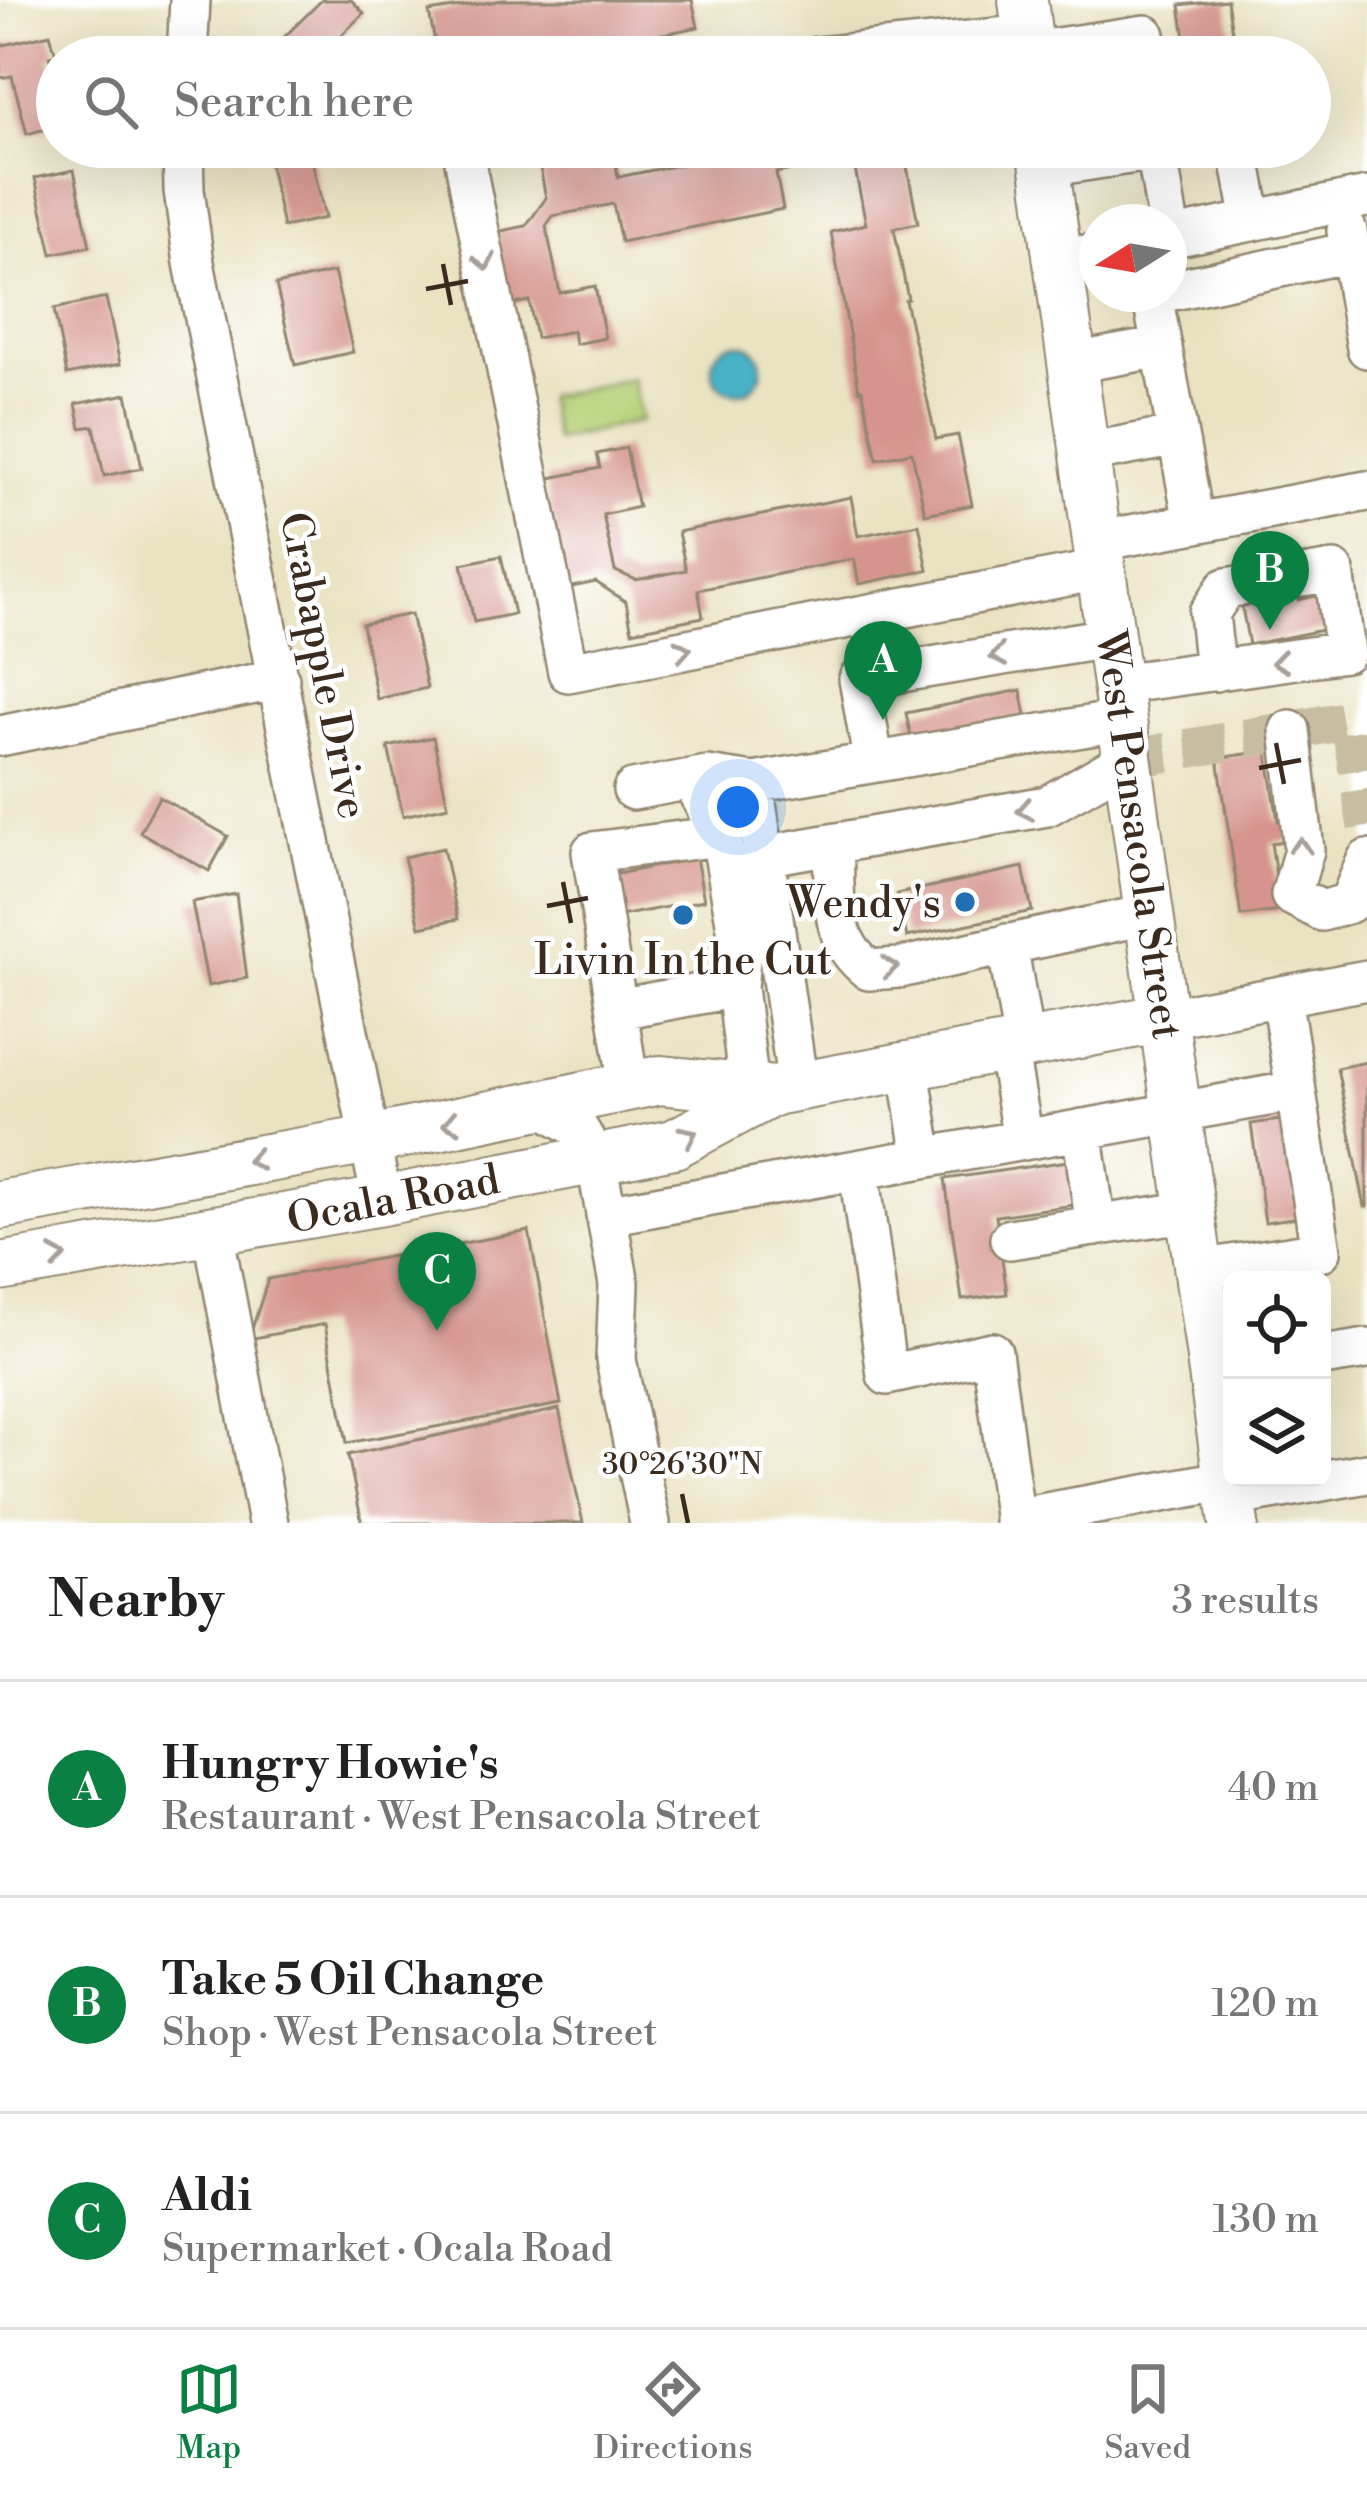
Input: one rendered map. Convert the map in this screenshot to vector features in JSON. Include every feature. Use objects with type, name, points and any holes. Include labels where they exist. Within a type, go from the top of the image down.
[{"type":"main road","name":"West Pensacola Street","points":[[1048,168],[1077,256],[1073,363],[1199,1270],[1223,1371]]},
{"type":"main road","name":"Ocala Road","points":[[0,1205],[370,1139],[660,1080],[773,1089],[1165,1018]]},
{"type":"main road","name":"Ocala Road","points":[[0,1267],[213,1232],[674,1144],[773,1089]]},
{"type":"main road","name":"West Pensacola Street","points":[[1223,1379],[1231,1500]]},
{"type":"street","points":[[188,36],[190,0]]},
{"type":"street","points":[[1028,36],[1144,35]]},
{"type":"street","name":"Crabapple Drive","points":[[183,168],[194,262],[382,1201]]},
{"type":"street","points":[[466,168],[568,672],[1101,555],[1194,523],[1367,491]]},
{"type":"street","points":[[1167,168],[1168,204]]},
{"type":"street","points":[[1242,168],[1252,221]]},
{"type":"street","points":[[1187,229],[1354,200],[1350,252],[1367,348]]},
{"type":"street","points":[[1187,287],[1350,252]]},
{"type":"street","points":[[1156,312],[1194,523]]},
{"type":"street","points":[[1073,363],[1162,347]]},
{"type":"street","points":[[1086,453],[1178,436]]},
{"type":"street","points":[[633,790],[707,776],[753,783],[1122,700],[1215,671],[1345,652],[1334,572],[1226,588],[1209,613],[1215,671]]},
{"type":"street","points":[[0,736],[279,679]]},
{"type":"street","points":[[873,759],[859,680],[1122,700]]},
{"type":"street","points":[[763,856],[1047,806],[1122,700]]},
{"type":"street","points":[[1291,730],[1304,850],[1291,895],[1322,910],[1348,903],[1367,860]]},
{"type":"street","points":[[691,779],[721,836],[741,951],[737,987],[773,1089]]},
{"type":"street","points":[[753,783],[763,856],[773,1089]]},
{"type":"street","points":[[629,1086],[592,852],[721,836]]},
{"type":"street","points":[[833,844],[838,932],[849,954],[869,970],[899,968],[1150,914]]},
{"type":"street","points":[[1006,944],[1023,1140]]},
{"type":"street","points":[[1165,1018],[1367,980]]},
{"type":"street","points":[[618,1009],[737,987]]},
{"type":"street","points":[[1199,1270],[1321,1251],[1281,996]]},
{"type":"street","points":[[908,1063],[923,1158]]},
{"type":"street","points":[[607,1215],[1296,1091]]},
{"type":"street","points":[[540,1105],[577,1126],[596,1159],[620,1284],[616,1360],[650,1523]]},
{"type":"street","points":[[1082,1129],[1096,1226]]},
{"type":"street","points":[[859,1170],[887,1375],[992,1352],[1015,1521],[1231,1500],[1367,1473]]},
{"type":"street","points":[[1010,1239],[1191,1211]]},
{"type":"street","points":[[213,1232],[268,1523]]},
{"type":"street","points":[[1331,1355],[1367,1349]]},
{"type":"green space","points":[[632,378],[641,421],[555,440],[546,397]]},
{"type":"water","points":[[737,343],[755,350],[762,368],[755,386],[737,393],[719,386],[712,368],[719,350]]},
{"type":"building","points":[[322,0],[351,0],[364,13],[340,36],[285,36]]},
{"type":"building","points":[[503,0],[692,0],[698,27],[653,36],[434,36],[429,12]]},
{"type":"building","points":[[1227,0],[1233,36],[1185,36],[1180,5]]},
{"type":"building","points":[[36,37],[36,132],[27,134],[12,76],[0,78],[0,46]]},
{"type":"building","points":[[270,168],[314,168],[325,218],[283,227]]},
{"type":"building","points":[[540,168],[616,168],[618,177],[664,168],[801,168],[776,173],[783,209],[621,242],[613,204],[553,216],[546,226],[560,293],[595,286],[605,338],[575,344],[573,331],[536,338],[529,301],[510,305],[496,232],[526,226],[546,198]]},
{"type":"building","points":[[855,168],[907,168],[918,223],[894,228],[905,300],[936,439],[958,435],[972,505],[925,514],[912,452],[877,459],[859,390],[831,232],[866,224]]},
{"type":"building","points":[[74,170],[90,246],[52,254],[35,178]]},
{"type":"building","points":[[334,272],[353,352],[295,365],[276,285]]},
{"type":"building","points":[[106,298],[120,364],[67,375],[54,309]]},
{"type":"building","points":[[127,394],[142,468],[104,476],[94,426],[81,428],[76,404]]},
{"type":"building","points":[[626,448],[638,507],[603,515],[615,571],[636,580],[686,570],[678,532],[851,497],[858,536],[919,524],[928,570],[859,584],[854,559],[698,590],[703,617],[632,631],[626,602],[596,582],[567,588],[545,479],[600,468],[597,454]]},
{"type":"building","points":[[501,556],[514,614],[474,622],[462,564]]},
{"type":"building","points":[[1291,563],[1299,600],[1320,595],[1327,629],[1249,645],[1236,574]]},
{"type":"building","points":[[411,614],[427,688],[377,699],[362,624]]},
{"type":"building","points":[[1021,690],[1027,721],[912,743],[906,713]]},
{"type":"building","points":[[433,737],[448,806],[403,816],[388,747]]},
{"type":"building","points":[[1267,751],[1278,821],[1293,819],[1296,839],[1271,843],[1281,911],[1241,916],[1218,758]]},
{"type":"building","points":[[159,797],[228,836],[209,871],[140,832]]},
{"type":"building","points":[[443,848],[458,919],[420,927],[404,857]]},
{"type":"building","points":[[696,858],[704,900],[620,916],[612,875]]},
{"type":"building","name":"Wendy's","points":[[1023,867],[1032,911],[907,937],[897,894]]},
{"type":"building","points":[[236,894],[247,978],[208,986],[192,902]]},
{"type":"building","points":[[1367,1062],[1367,1207],[1365,1207],[1337,1068]]},
{"type":"building","points":[[1287,1119],[1300,1217],[1265,1222],[1251,1124]]},
{"type":"building","points":[[1075,1160],[1081,1204],[996,1216],[1007,1294],[962,1300],[945,1179]]},
{"type":"building","points":[[529,1231],[561,1404],[347,1443],[325,1324],[249,1339],[268,1279]]},
{"type":"building","points":[[559,1409],[583,1523],[362,1523],[348,1455]]},
{"type":"tunnel","points":[[1129,759],[1350,720],[1367,827]]},
{"type":"place","name":"Take 5 Oil Change","points":[[1270,630]]},
{"type":"place","name":"Hungry Howie's","points":[[883,720]]},
{"type":"place","name":"Wendy's","points":[[965,902]]},
{"type":"place","name":"Livin In the Cut","points":[[683,915]]},
{"type":"place","name":"Aldi","points":[[437,1331]]}]
